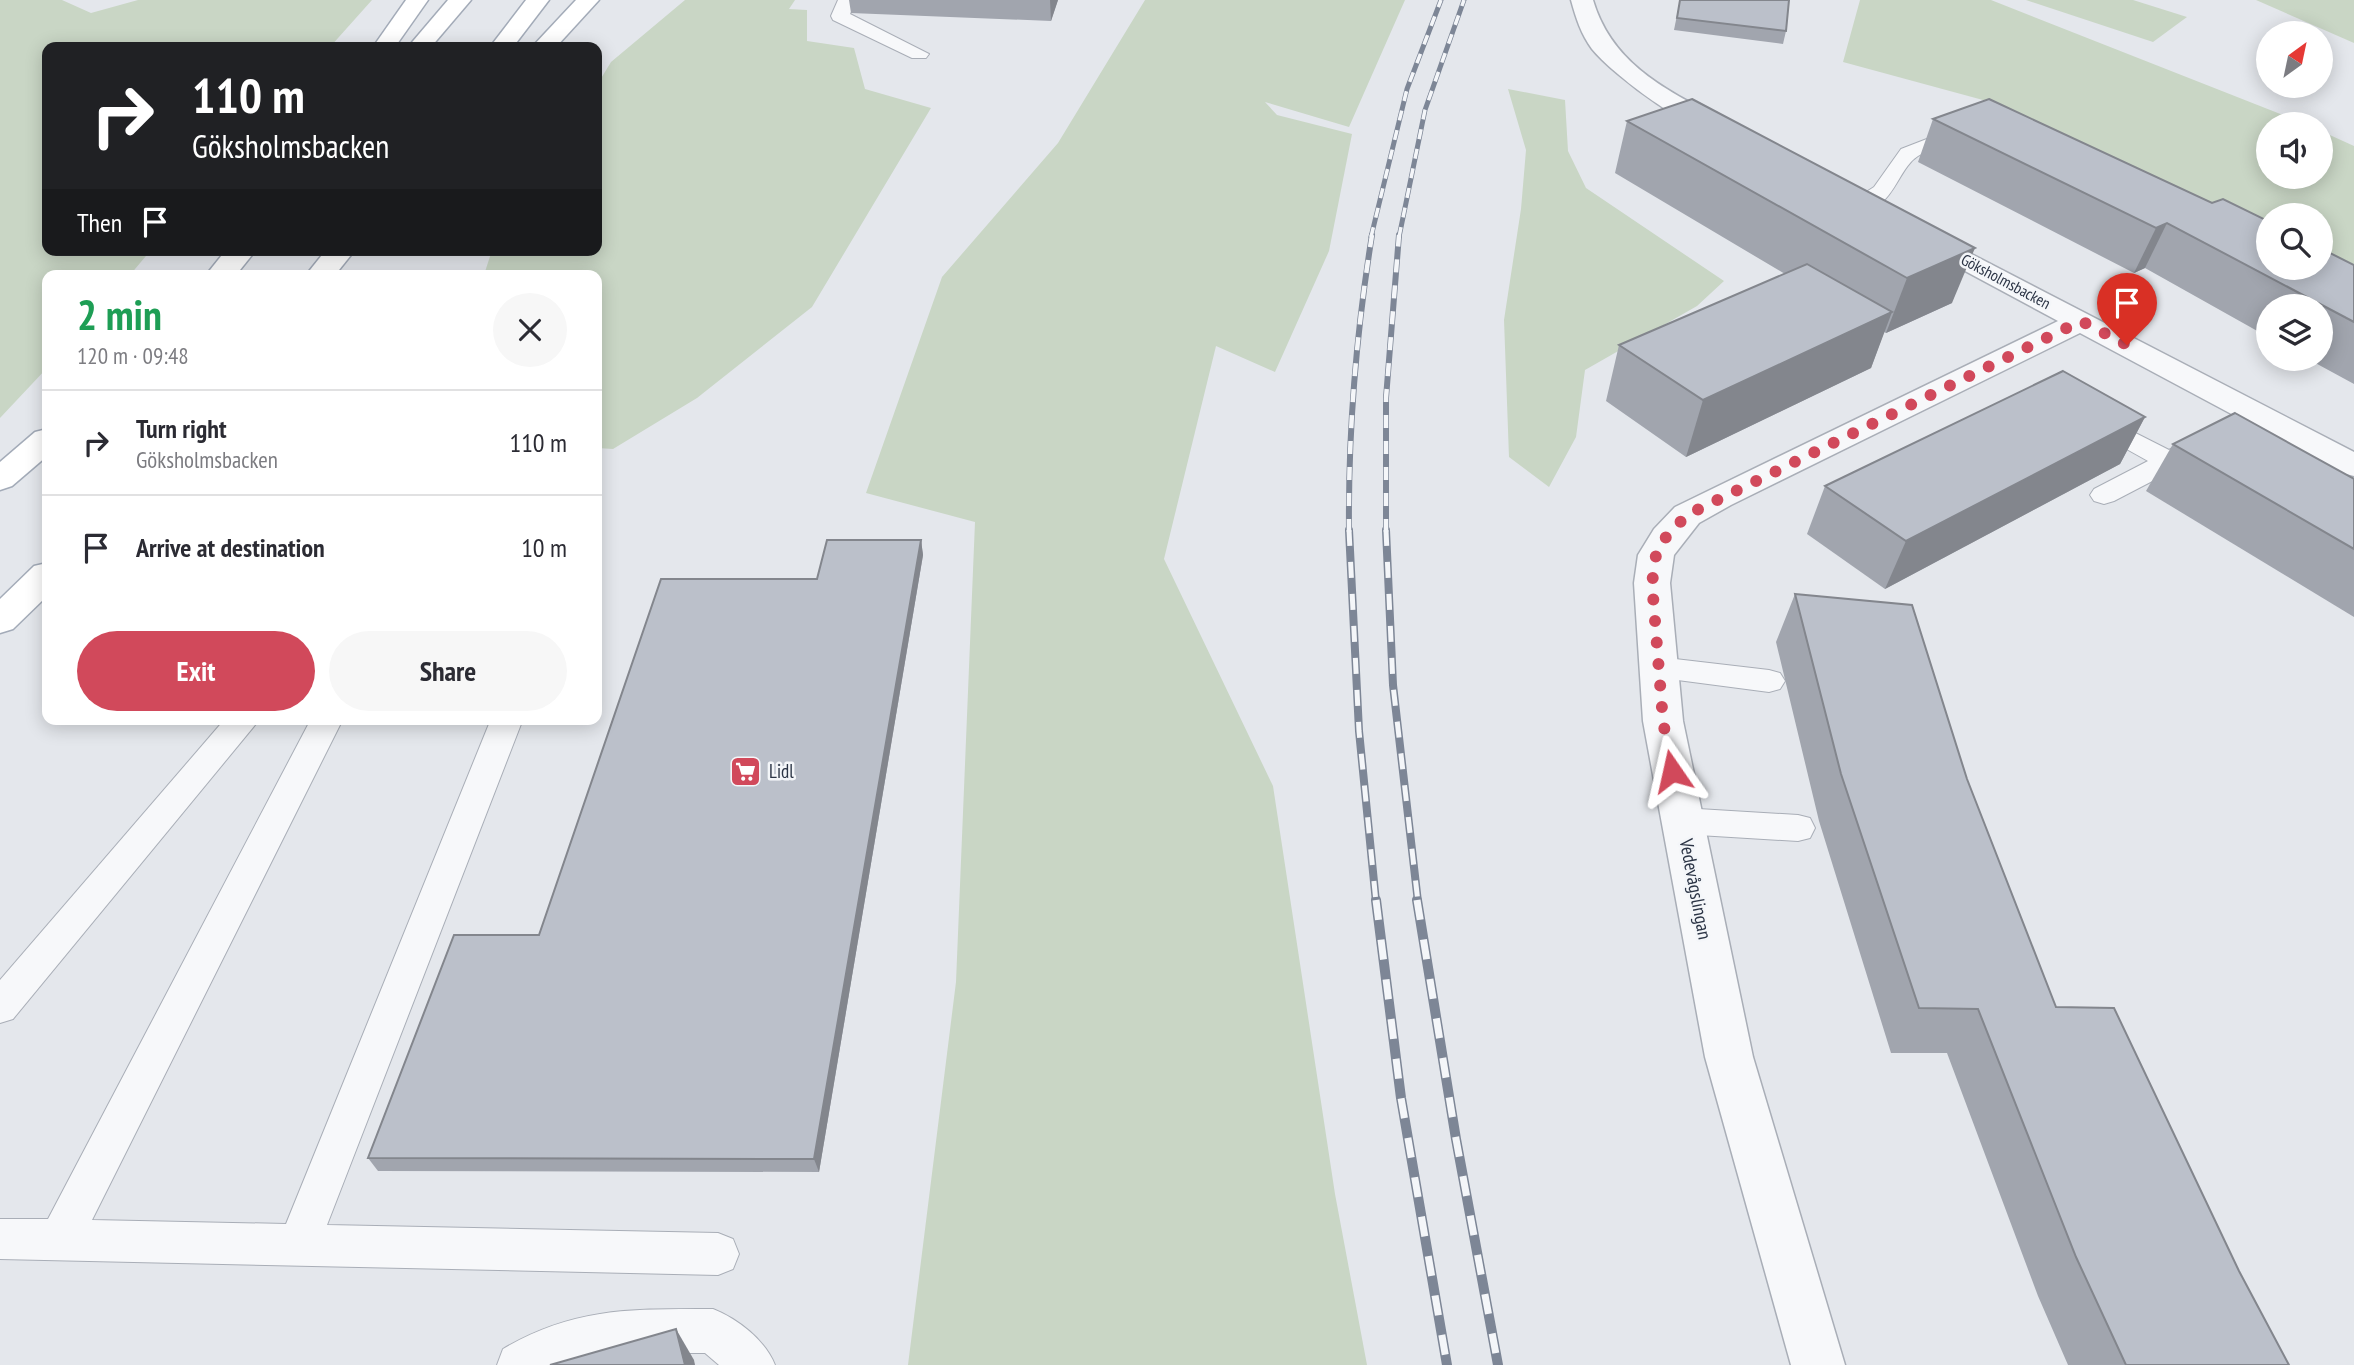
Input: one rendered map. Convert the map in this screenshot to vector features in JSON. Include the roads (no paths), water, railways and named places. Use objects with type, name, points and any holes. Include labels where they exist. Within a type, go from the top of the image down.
[{"type":"main road","points":[[388,42],[417,0]]},
{"type":"main road","points":[[423,42],[460,0]]},
{"type":"main road","points":[[506,42],[538,0]]},
{"type":"main road","points":[[548,42],[588,0]]},
{"type":"main road","points":[[224,270],[237,256]]},
{"type":"main road","points":[[324,270],[336,256]]},
{"type":"main road","points":[[0,479],[42,443]]},
{"type":"main road","points":[[0,620],[42,580]]},
{"type":"street","points":[[1582,0],[1589,29],[1605,52],[1674,113],[1741,140]]},
{"type":"street","name":"Göksholmsbacken","points":[[1836,190],[2081,321],[2237,425],[2354,466]]},
{"type":"street","name":"Vedevågslingan","points":[[1818,1365],[1729,1057],[1663,721],[1652,583],[1656,555],[1666,537],[1687,515],[2081,321]]},
{"type":"lane","points":[[847,0],[840,16],[919,54]]},
{"type":"lane","points":[[1860,203],[1882,192],[1908,153],[1968,129]]},
{"type":"lane","points":[[2078,411],[2168,461]]},
{"type":"lane","points":[[2104,495],[2237,425]]},
{"type":"lane","points":[[1658,668],[1769,681]]},
{"type":"lane","points":[[0,1007],[239,725]]},
{"type":"lane","points":[[59,1241],[324,725]]},
{"type":"lane","points":[[298,1246],[505,725]]},
{"type":"lane","points":[[1682,821],[1798,828]]},
{"type":"lane","points":[[0,1240],[718,1254]]},
{"type":"lane","points":[[519,1365],[540,1349],[590,1332],[713,1331],[753,1365]]},
{"type":"railway","points":[[1371,237],[1407,89],[1441,0]]},
{"type":"railway","points":[[1399,237],[1425,110],[1464,0]]},
{"type":"railway","points":[[1349,530],[1354,383],[1372,235]]},
{"type":"railway","points":[[1386,530],[1386,398],[1399,235]]},
{"type":"railway","points":[[1349,530],[1359,731],[1376,902]]},
{"type":"railway","points":[[1386,530],[1393,685],[1418,902]]},
{"type":"railway","points":[[1376,900],[1401,1098],[1447,1365]]},
{"type":"railway","points":[[1417,900],[1456,1139],[1498,1365]]},
{"type":"place","name":"Lidl","points":[[746,771]]}]
